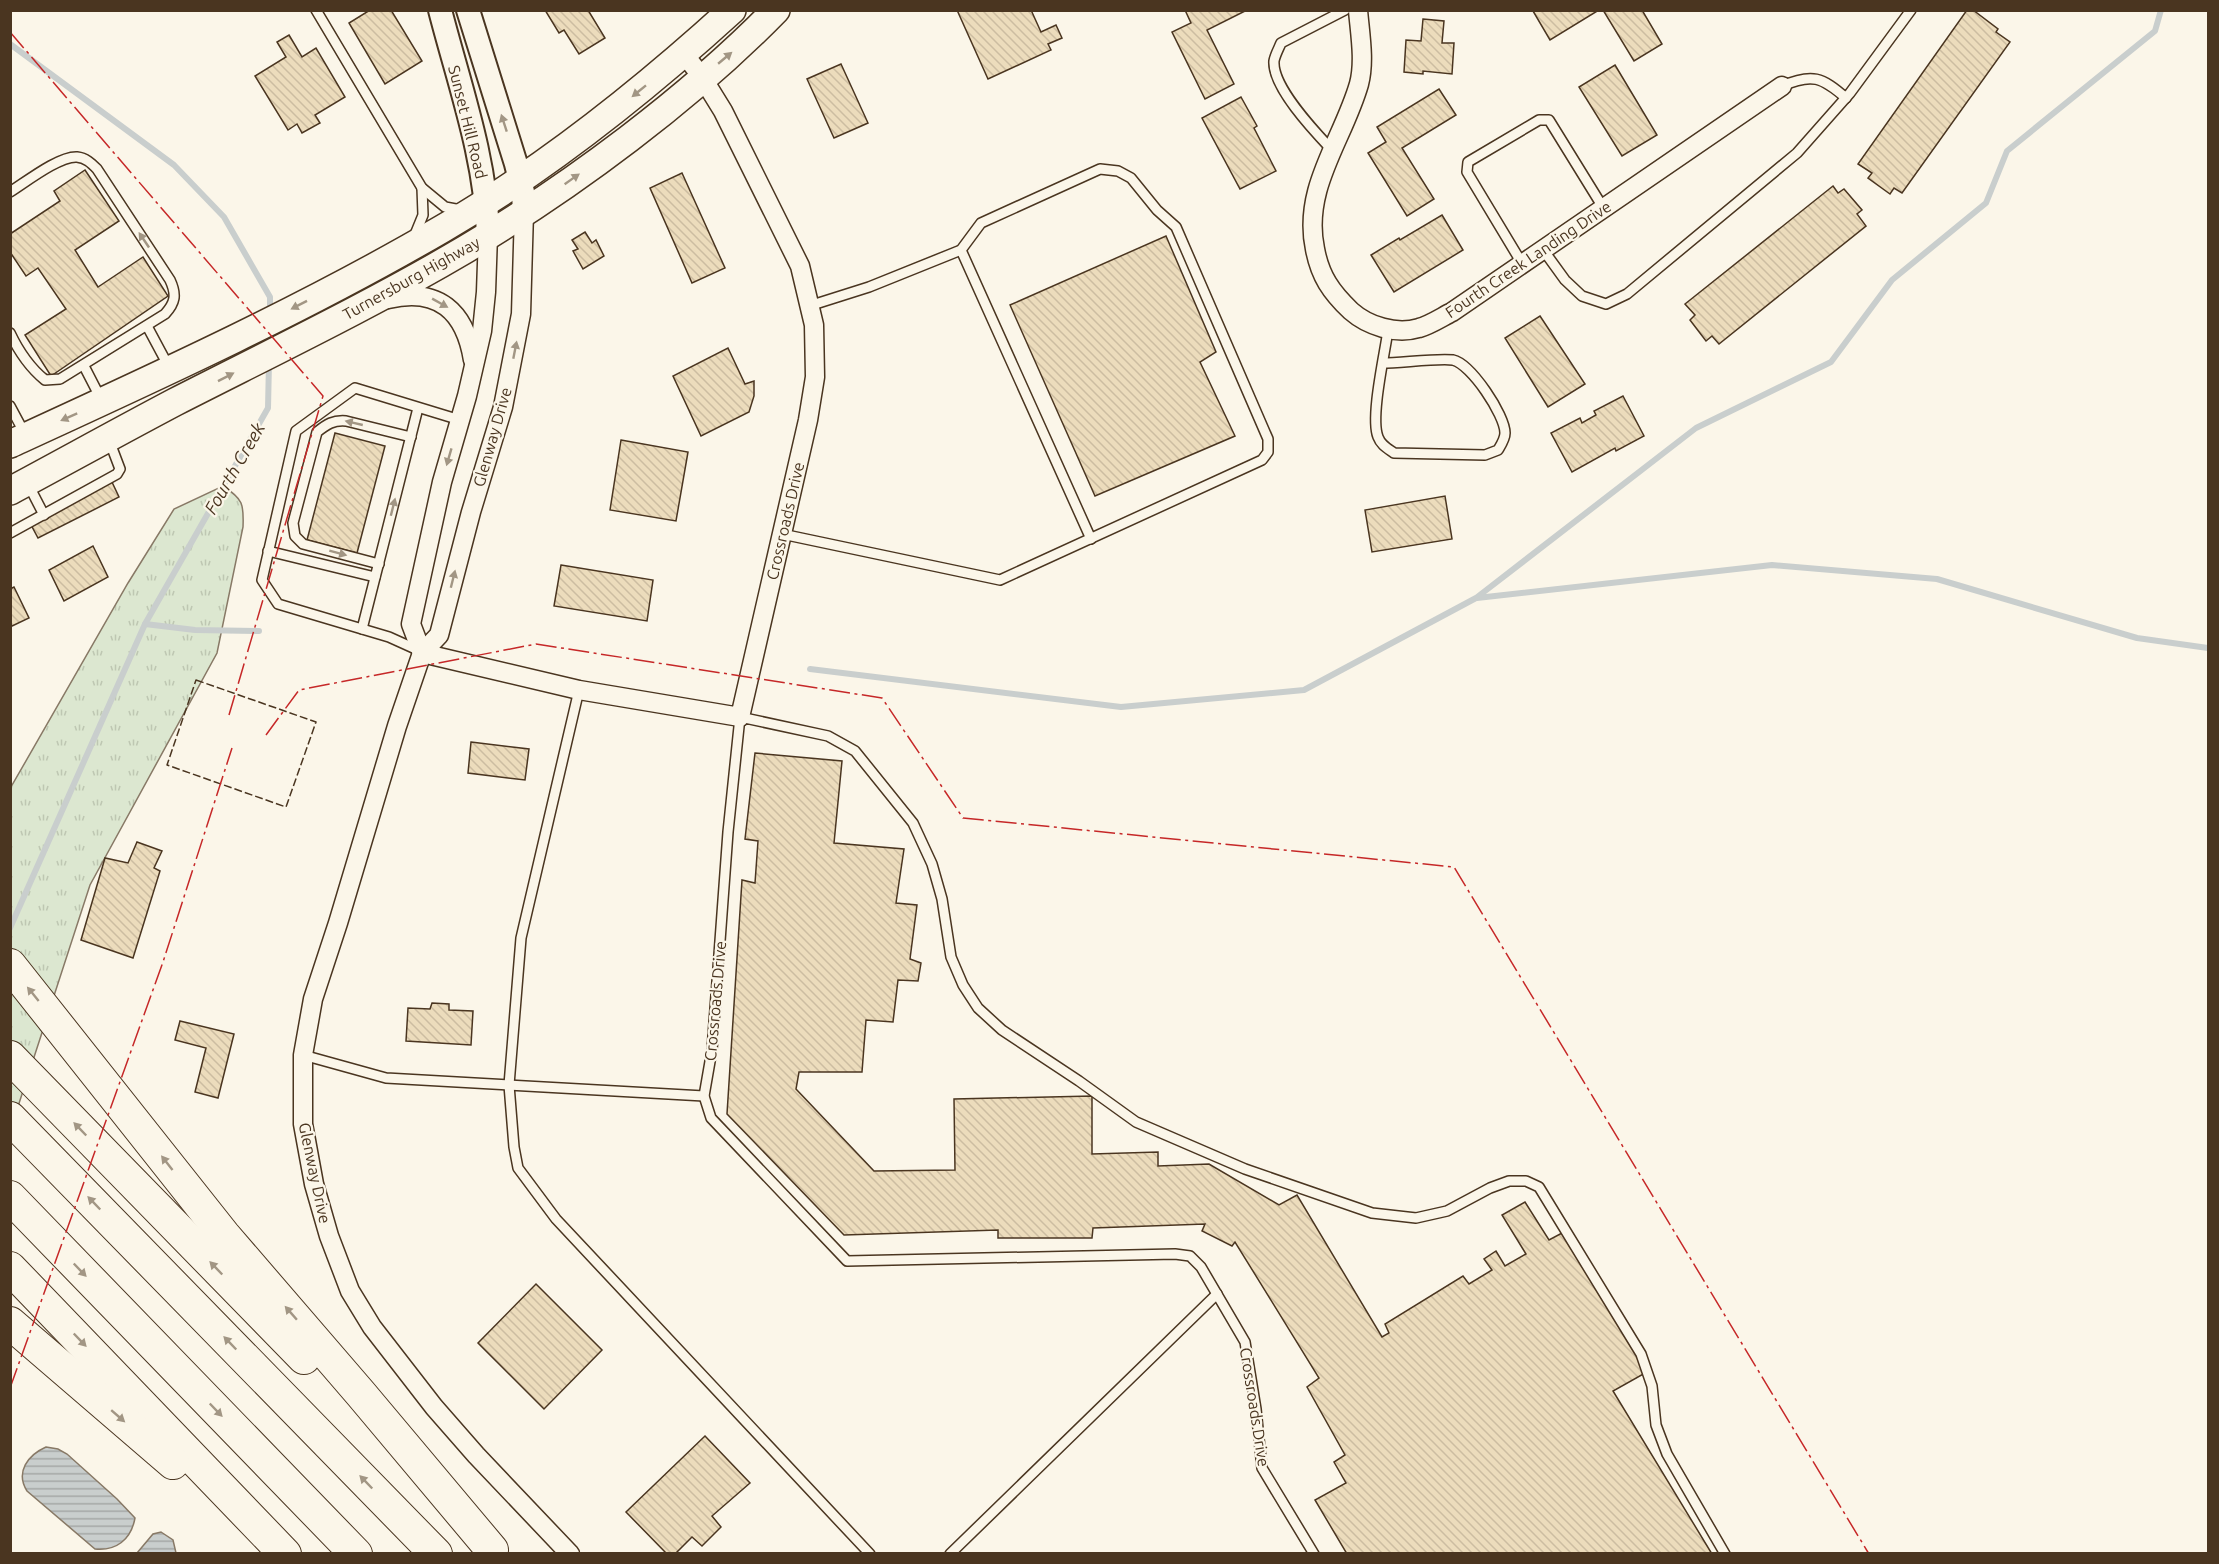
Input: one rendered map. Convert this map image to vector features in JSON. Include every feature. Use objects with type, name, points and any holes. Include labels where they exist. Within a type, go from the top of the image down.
[{"type":"highway","points":[[10,965],[224,1235],[362,1394],[494,1552]]},
{"type":"highway","points":[[10,1057],[494,1552]]},
{"type":"highway","points":[[12,1119],[436,1554]]},
{"type":"highway","points":[[10,1197],[356,1554]]},
{"type":"highway","points":[[10,1268],[285,1554]]},
{"type":"highway","points":[[10,1323],[277,1554]]},
{"type":"main road","name":"Turnersburg Highway","points":[[18,440],[176,369],[378,265],[442,229],[520,179],[599,123],[684,54],[732,10]]},
{"type":"main road","name":"Turnersburg Highway","points":[[19,486],[354,311],[488,235],[608,152],[702,77],[776,10]]},
{"type":"street","name":"Sunset Hill Road","points":[[440,10],[480,162],[488,235]]},
{"type":"street","name":"Sunset Hill Road","points":[[468,10],[520,179],[524,212]]},
{"type":"street","name":"Fourth Creek Landing Drive","points":[[1358,10],[1361,54],[1359,81],[1312,207],[1311,229],[1317,263],[1332,293],[1360,319],[1388,330],[1418,328],[1444,316],[1544,251],[1782,86]]},
{"type":"street","name":"Crossroads Drive","points":[[684,54],[702,77],[723,111],[800,266],[814,325],[815,376],[808,420],[740,717]]},
{"type":"street","name":"Glenway Drive","points":[[524,212],[520,314],[503,407],[471,512],[439,635],[422,652],[313,999],[303,1055],[303,1124],[314,1184],[329,1236],[350,1291],[372,1327],[434,1407],[570,1554]]},
{"type":"street","points":[[488,235],[485,311],[474,369],[442,482],[411,624],[422,652],[579,690],[740,717]]},
{"type":"street","points":[[354,311],[394,298],[413,295],[440,302],[453,311],[465,329],[474,369]]},
{"type":"lane","points":[[316,10],[422,188],[440,205],[449,209],[464,210],[484,203]]},
{"type":"lane","points":[[1332,150],[1304,121],[1278,81],[1274,61],[1281,43],[1345,10]]},
{"type":"lane","points":[[1544,251],[1564,280],[1582,296],[1606,304],[1627,294],[1797,153],[1846,98],[1911,10]]},
{"type":"lane","points":[[1782,86],[1799,78],[1818,78],[1834,87],[1846,98]]},
{"type":"lane","points":[[1523,265],[1467,172],[1468,162],[1539,120],[1549,120],[1604,209]]},
{"type":"lane","points":[[10,192],[64,160],[77,157],[88,161],[96,169],[170,280],[174,290],[174,304],[165,314],[60,380],[45,380],[33,370],[18,350],[10,333]]},
{"type":"lane","points":[[782,534],[1000,580],[1262,460],[1268,452],[1268,438],[1176,227],[1157,210],[1131,178],[1118,171],[1100,169],[981,223],[961,250],[869,287],[809,306]]},
{"type":"lane","points":[[378,265],[408,243],[417,233],[423,215],[422,188]]},
{"type":"lane","points":[[961,250],[1090,539]]},
{"type":"lane","points":[[147,326],[176,369]]},
{"type":"lane","points":[[1383,363],[1452,360],[1463,364],[1472,372],[1503,420],[1506,435],[1498,450],[1485,455],[1394,453],[1383,445],[1377,435],[1375,418],[1383,363],[1388,330]]},
{"type":"lane","points":[[84,366],[102,402]]},
{"type":"lane","points":[[422,652],[389,637],[278,603],[262,580],[297,431],[355,388],[460,420]]},
{"type":"lane","points":[[10,406],[18,440]]},
{"type":"lane","points":[[363,629],[418,408]]},
{"type":"lane","points":[[379,564],[303,544],[295,536],[293,523],[317,432],[326,425],[335,420],[346,421],[411,437]]},
{"type":"lane","points":[[10,533],[117,474],[120,464],[108,438]]},
{"type":"lane","points":[[19,486],[44,515]]},
{"type":"lane","points":[[268,551],[375,577]]},
{"type":"lane","points":[[579,690],[521,938],[509,1085],[518,1168],[553,1216],[870,1554]]},
{"type":"lane","points":[[740,717],[828,736],[855,751],[913,823],[918,833],[932,864],[942,899],[951,957],[963,985],[978,1008],[1002,1030],[1136,1122],[1245,1169],[1372,1213],[1416,1218],[1447,1211],[1490,1188],[1509,1181],[1527,1181],[1539,1187],[1641,1354],[1652,1386],[1656,1425],[1667,1454],[1725,1554]]},
{"type":"lane","name":"Crossroads Drive","points":[[740,717],[728,832],[712,1050],[704,1096],[711,1118],[847,1261],[1175,1254],[1190,1256],[1202,1267],[1245,1342],[1256,1409],[1262,1468],[1314,1554]]},
{"type":"lane","points":[[303,1055],[386,1078],[704,1096]]},
{"type":"lane","points":[[950,1554],[1217,1294]]},
{"type":"green space","points":[[223,486],[241,503],[243,527],[217,653],[90,885],[11,1128],[11,787],[128,583],[174,509]]},
{"type":"shaded area","points":[[46,1447],[58,1449],[67,1454],[135,1518],[126,1538],[116,1546],[95,1549],[27,1491],[22,1477],[25,1465],[29,1459]]},
{"type":"shaded area","points":[[161,1532],[173,1540],[176,1553],[137,1553],[153,1534]]},
{"type":"building","points":[[370,10],[391,10],[422,61],[385,84],[349,23]]},
{"type":"building","points":[[545,10],[588,10],[605,38],[579,54],[564,30],[559,33]]},
{"type":"building","points":[[957,10],[1031,10],[1041,32],[1056,25],[1062,38],[1048,44],[1051,50],[988,79]]},
{"type":"building","points":[[1185,10],[1247,10],[1207,30],[1234,84],[1205,99],[1172,32],[1191,23]]},
{"type":"building","points":[[1599,10],[1550,40],[1533,11]]},
{"type":"building","points":[[1603,10],[1642,10],[1662,44],[1634,61]]},
{"type":"building","points":[[1967,10],[1973,10],[1998,29],[1996,32],[2010,42],[1902,193],[1894,188],[1890,194],[1868,178],[1872,173],[1858,164]]},
{"type":"building","points":[[1423,19],[1444,21],[1442,43],[1454,43],[1452,74],[1404,72],[1406,40],[1421,41]]},
{"type":"building","points":[[289,35],[302,57],[316,48],[345,97],[315,115],[320,123],[302,133],[297,124],[288,130],[255,76],[286,57],[277,42]]},
{"type":"building","points":[[841,64],[868,123],[834,138],[807,79]]},
{"type":"building","points":[[1615,65],[1657,135],[1622,156],[1579,87]]},
{"type":"building","points":[[1439,89],[1456,115],[1402,148],[1434,199],[1407,216],[1368,153],[1386,142],[1377,127]]},
{"type":"building","points":[[1241,97],[1257,126],[1254,128],[1276,171],[1240,189],[1202,118]]},
{"type":"building","points":[[85,170],[119,221],[75,250],[98,287],[143,257],[168,296],[51,376],[25,335],[66,309],[38,268],[26,276],[10,252],[10,234],[60,201],[54,191]]},
{"type":"building","points":[[682,173],[725,268],[692,283],[650,188]]},
{"type":"building","points":[[1833,186],[1838,193],[1844,189],[1862,210],[1857,214],[1866,226],[1719,344],[1712,336],[1706,341],[1690,320],[1695,315],[1685,304]]},
{"type":"building","points":[[1442,215],[1463,250],[1394,292],[1371,255]]},
{"type":"building","points":[[585,232],[592,243],[596,240],[604,256],[583,269],[573,251],[578,249],[572,240]]},
{"type":"building","points":[[1166,236],[1216,352],[1200,362],[1235,436],[1095,496],[1010,305]]},
{"type":"building","points":[[1540,316],[1585,384],[1548,407],[1505,338]]},
{"type":"building","points":[[728,348],[745,384],[754,381],[754,396],[749,412],[701,436],[673,376]]},
{"type":"building","points":[[1623,396],[1644,436],[1616,451],[1615,448],[1572,472],[1551,433],[1580,418],[1582,423],[1596,415],[1594,411]]},
{"type":"building","points":[[335,433],[385,446],[357,553],[307,540]]},
{"type":"building","points":[[621,440],[688,452],[676,521],[610,510]]},
{"type":"building","points":[[111,480],[119,497],[38,538],[29,521]]},
{"type":"building","points":[[1445,496],[1452,539],[1372,552],[1365,510]]},
{"type":"building","points":[[93,546],[108,577],[64,601],[49,570]]},
{"type":"building","points":[[561,565],[653,580],[647,621],[554,606]]},
{"type":"building","points":[[14,587],[29,618],[10,627],[10,589]]},
{"type":"building","points":[[471,742],[529,749],[525,780],[468,773]]},
{"type":"building","points":[[755,753],[842,761],[834,843],[904,849],[896,903],[917,905],[910,959],[921,963],[918,981],[898,980],[893,1022],[866,1020],[862,1072],[799,1072],[796,1089],[874,1171],[955,1170],[954,1099],[1092,1096],[1092,1154],[1158,1152],[1158,1166],[1209,1164],[1279,1205],[1297,1195],[1382,1337],[1389,1333],[1385,1324],[1463,1276],[1469,1284],[1492,1270],[1484,1259],[1496,1251],[1505,1266],[1526,1254],[1502,1215],[1525,1202],[1549,1240],[1562,1233],[1647,1372],[1613,1391],[1712,1554],[1347,1554],[1315,1500],[1346,1483],[1334,1462],[1345,1455],[1307,1387],[1319,1378],[1235,1242],[1232,1246],[1202,1231],[1205,1224],[1093,1228],[1092,1238],[998,1238],[998,1230],[844,1235],[727,1114],[742,880],[755,883],[758,841],[745,839]]},
{"type":"building","points":[[137,842],[162,851],[154,868],[160,871],[133,958],[81,940],[105,858],[128,863]]},
{"type":"building","points":[[432,1003],[449,1004],[449,1010],[473,1011],[471,1045],[406,1041],[408,1008],[430,1009]]},
{"type":"building","points":[[180,1021],[234,1034],[218,1098],[195,1092],[206,1048],[175,1040]]},
{"type":"building","points":[[536,1284],[602,1350],[544,1409],[478,1343]]},
{"type":"building","points":[[705,1436],[750,1483],[712,1516],[721,1527],[702,1546],[692,1537],[675,1554],[667,1554],[626,1512]]},
{"type":"waterway","points":[[810,669],[1121,707],[1304,690],[1476,598],[1696,428],[1831,362],[1892,280],[1986,203],[2007,151],[2155,31],[2161,10]]},
{"type":"waterway","name":"Fourth Creek","points":[[10,44],[174,165],[224,217],[270,297],[270,313]]},
{"type":"waterway","name":"Fourth Creek","points":[[10,928],[145,624],[268,408],[269,362]]},
{"type":"waterway","points":[[1477,598],[1772,565],[1937,579],[2137,638],[2208,648]]},
{"type":"waterway","points":[[145,624],[195,630],[259,631]]},
{"type":"fence","points":[[196,680],[316,722],[286,807],[167,765],[196,680]]},
{"type":"power","points":[[10,32],[323,396],[229,715]]},
{"type":"power","points":[[266,735],[299,690],[536,644],[882,698],[963,818],[1454,867],[1869,1554]]},
{"type":"power","points":[[10,1388],[163,962],[232,748]]}]
